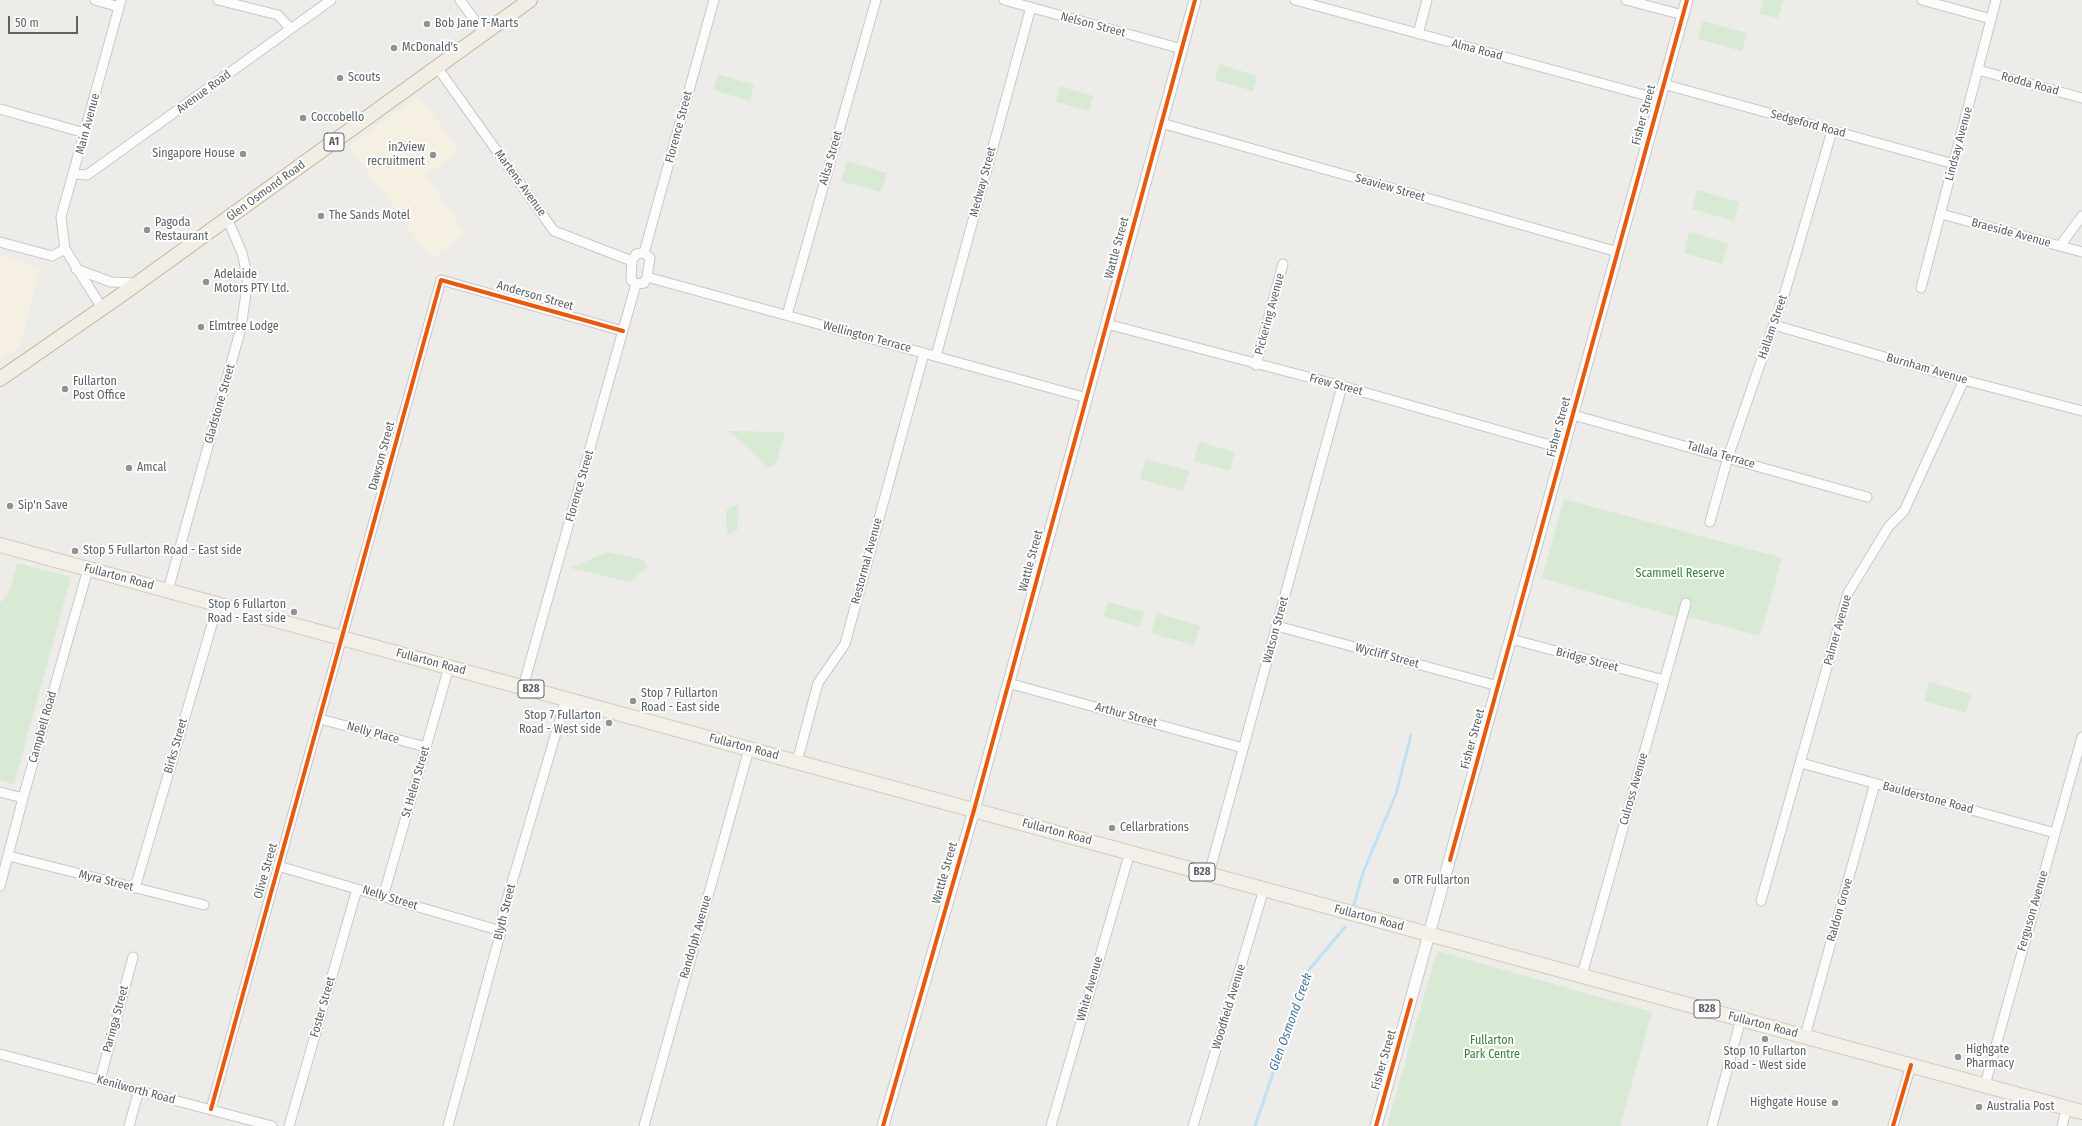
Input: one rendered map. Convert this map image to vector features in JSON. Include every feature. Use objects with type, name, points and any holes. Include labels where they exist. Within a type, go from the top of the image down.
[{"type":"highway","name":"Glen Osmond Road","points":[[0,379],[138,283],[530,0]]},
{"type":"main road","name":"Fullarton Road","points":[[0,542],[31,553]]},
{"type":"main road","name":"Fullarton Road","points":[[0,545],[2082,1112]]},
{"type":"street","points":[[95,0],[120,3]]},
{"type":"street","points":[[218,0],[278,15],[291,29]]},
{"type":"street","name":"Avenue Road","points":[[74,174],[87,175],[331,0]]},
{"type":"street","points":[[460,0],[484,33]]},
{"type":"street","name":"Florence Street","points":[[644,253],[714,0]]},
{"type":"street","name":"Ailsa Street","points":[[787,316],[876,0]]},
{"type":"street","name":"Nelson Street","points":[[1004,0],[1182,49]]},
{"type":"street","name":"Wattle Street","points":[[884,1126],[974,810],[1195,0]]},
{"type":"street","name":"Alma Road","points":[[1295,0],[1659,99]]},
{"type":"street","points":[[1418,34],[1427,0]]},
{"type":"street","points":[[1626,0],[1683,15]]},
{"type":"street","name":"Fisher Street","points":[[1376,1126],[1687,0]]},
{"type":"street","points":[[1922,0],[1991,19]]},
{"type":"street","name":"Lindsay Avenue","points":[[1921,288],[1996,0]]},
{"type":"street","name":"Main Avenue","points":[[102,308],[65,248],[61,217],[120,3]]},
{"type":"street","name":"Medway Street","points":[[936,356],[1030,7]]},
{"type":"street","name":"Martens Avenue","points":[[437,67],[554,231],[632,261]]},
{"type":"street","name":"Rodda Road","points":[[1978,70],[2082,98]]},
{"type":"street","name":"Sedgeford Road","points":[[1663,84],[1954,164]]},
{"type":"street","points":[[0,109],[85,133]]},
{"type":"street","name":"Seaview Street","points":[[1161,124],[1618,252]]},
{"type":"street","name":"Hallam Street","points":[[1710,522],[1728,457],[1786,292],[1832,131]]},
{"type":"street","name":"Braeside Avenue","points":[[1940,214],[2082,252]]},
{"type":"street","points":[[2060,246],[2082,216]]},
{"type":"street","name":"Gladstone Street","points":[[168,590],[241,328],[248,279],[242,253],[227,218]]},
{"type":"street","points":[[0,242],[52,256],[65,248]]},
{"type":"street","points":[[644,253],[650,258],[647,277],[644,283],[636,284],[631,280],[632,261],[636,254],[644,253]]},
{"type":"street","name":"Pickering Avenue","points":[[1256,365],[1283,264]]},
{"type":"street","points":[[76,268],[111,282],[138,283]]},
{"type":"street","name":"Wellington Terrace","points":[[647,277],[1087,398]]},
{"type":"street","name":"Anderson Street","points":[[441,280],[623,331]]},
{"type":"street","name":"Dawson Street","points":[[343,638],[441,280]]},
{"type":"street","name":"Florence Street","points":[[523,687],[636,284]]},
{"type":"street","name":"Frew Street","points":[[1107,324],[1256,365],[1342,386],[1564,449]]},
{"type":"street","name":"Burnham Avenue","points":[[1774,325],[1964,380],[2082,411]]},
{"type":"street","name":"Restormal Avenue","points":[[797,762],[818,683],[845,644],[924,353]]},
{"type":"street","name":"Palmer Avenue","points":[[1762,901],[1848,593],[1889,526],[1904,511],[1964,380]]},
{"type":"street","name":"Watson Street","points":[[1209,874],[1342,386]]},
{"type":"street","name":"Tallala Terrace","points":[[1573,415],[1868,497]]},
{"type":"street","name":"Campbell Road","points":[[0,886],[23,798],[88,569]]},
{"type":"street","name":"Culross Avenue","points":[[1582,975],[1686,603]]},
{"type":"street","name":"Birks Street","points":[[135,888],[218,604]]},
{"type":"street","name":"Wycliff Street","points":[[1277,626],[1498,686]]},
{"type":"street","name":"Olive Street","points":[[211,1109],[343,638]]},
{"type":"street","name":"Bridge Street","points":[[1511,639],[1664,680]]},
{"type":"street","name":"St Helen Street","points":[[383,897],[449,667]]},
{"type":"street","name":"Arthur Street","points":[[1008,683],[1243,748]]},
{"type":"street","name":"Blyth Street","points":[[448,1126],[501,931],[503,913],[566,699]]},
{"type":"street","name":"Nelly Place","points":[[320,718],[426,747]]},
{"type":"street","name":"Ferguson Avenue","points":[[1985,1085],[2082,737]]},
{"type":"street","name":"Randolph Avenue","points":[[644,1126],[749,748]]},
{"type":"street","name":"Baulderstone Road","points":[[1801,763],[2055,833]]},
{"type":"street","name":"Raldon Grove","points":[[1805,1036],[1875,783]]},
{"type":"street","points":[[0,792],[23,798]]},
{"type":"street","name":"White Avenue","points":[[1051,1126],[1130,852]]},
{"type":"street","name":"Myra Street","points":[[9,856],[204,905]]},
{"type":"street","name":"Nelly Street","points":[[278,866],[501,931]]},
{"type":"street","name":"Foster Street","points":[[289,1126],[357,889]]},
{"type":"street","name":"Woodfield Avenue","points":[[1193,1126],[1264,889]]},
{"type":"street","name":"Paringa Street","points":[[100,1080],[133,957]]},
{"type":"street","points":[[1712,1126],[1741,1019]]},
{"type":"street","name":"Kenilworth Road","points":[[0,1054],[272,1126]]},
{"type":"street","points":[[1893,1126],[1911,1065]]},
{"type":"street","points":[[129,1126],[139,1090]]},
{"type":"street","points":[[2062,1126],[2067,1108]]},
{"type":"shaded area","points":[[419,96],[458,150],[426,176],[466,234],[431,259],[349,146]]},
{"type":"shaded area","points":[[0,256],[40,267],[20,346],[0,360]]},
{"type":"green space","points":[[1763,0],[1783,0],[1778,18],[1760,14]]},
{"type":"green space","points":[[1703,21],[1747,33],[1742,51],[1698,39]]},
{"type":"green space","points":[[1219,64],[1257,76],[1253,91],[1215,80]]},
{"type":"green space","points":[[718,74],[754,85],[750,101],[713,90]]},
{"type":"green space","points":[[1060,86],[1093,96],[1089,111],[1056,102]]},
{"type":"green space","points":[[847,161],[887,173],[881,192],[841,181]]},
{"type":"green space","points":[[1697,190],[1739,202],[1734,221],[1692,209]]},
{"type":"green space","points":[[1689,232],[1728,243],[1722,264],[1684,253]]},
{"type":"green space","points":[[728,431],[785,432],[776,463],[768,468],[750,449]]},
{"type":"green space","points":[[1199,442],[1235,452],[1230,471],[1194,461]]},
{"type":"green space","points":[[1146,459],[1189,471],[1183,491],[1140,479]]},
{"type":"green space","name":"Scammell Reserve","points":[[1564,499],[1782,558],[1760,636],[1693,618],[1679,618],[1542,578]]},
{"type":"green space","points":[[739,505],[737,531],[727,534],[726,511],[732,506]]},
{"type":"green space","points":[[608,552],[643,560],[648,566],[630,582],[570,568]]},
{"type":"green space","points":[[17,563],[71,577],[14,784],[0,780],[0,603],[10,590]]},
{"type":"green space","points":[[1108,602],[1144,612],[1140,627],[1104,617]]},
{"type":"green space","points":[[1157,613],[1200,626],[1194,645],[1151,633]]},
{"type":"green space","points":[[1929,682],[1971,694],[1966,713],[1924,701]]},
{"type":"green space","name":"Fullarton Park Centre","points":[[1437,951],[1652,1012],[1620,1126],[1387,1126]]},
{"type":"waterway","name":"Glen Osmond Creek","points":[[1353,907],[1364,870],[1396,794],[1411,735]]},
{"type":"waterway","name":"Glen Osmond Creek","points":[[1255,1126],[1308,971],[1345,927]]},
{"type":"cycle path","points":[[883,1126],[974,810],[1195,0]]},
{"type":"cycle path","points":[[1450,860],[1687,0]]},
{"type":"cycle path","points":[[211,1109],[441,280],[623,331]]},
{"type":"cycle path","points":[[1376,1126],[1411,1000]]},
{"type":"cycle path","points":[[1893,1126],[1911,1065]]},
{"type":"place","name":"Bob Jane T-Marts","points":[[427,24]]},
{"type":"place","name":"McDonald's","points":[[394,48]]},
{"type":"place","name":"Scouts","points":[[340,78]]},
{"type":"place","name":"Coccobello","points":[[303,118]]},
{"type":"place","name":"Singapore House","points":[[243,154]]},
{"type":"place","name":"in2view recruitment","points":[[433,155]]},
{"type":"place","name":"The Sands Motel","points":[[321,216]]},
{"type":"place","name":"Pagoda Restaurant","points":[[147,230]]},
{"type":"place","name":"Adelaide Motors PTY Ltd.","points":[[206,282]]},
{"type":"place","name":"Elmtree Lodge","points":[[201,327]]},
{"type":"place","name":"Fullarton Post Office","points":[[65,389]]},
{"type":"place","name":"Amcal","points":[[129,468]]},
{"type":"place","name":"Sip'n Save","points":[[10,506]]},
{"type":"place","name":"Stop 5 Fullarton Road - East side","points":[[75,551]]},
{"type":"place","name":"Stop 6 Fullarton Road - East side","points":[[294,612]]},
{"type":"place","name":"Stop 7 Fullarton Road - East side","points":[[633,701]]},
{"type":"place","name":"Stop 7 Fullarton Road - West side","points":[[609,723]]},
{"type":"place","name":"Cellarbrations","points":[[1112,828]]},
{"type":"place","name":"OTR Fullarton","points":[[1396,881]]},
{"type":"place","name":"Stop 10 Fullarton Road - West side","points":[[1765,1039]]},
{"type":"place","name":"Highgate Pharmacy","points":[[1958,1057]]},
{"type":"place","name":"Highgate House","points":[[1835,1103]]},
{"type":"place","name":"Australia Post","points":[[1979,1107]]}]
